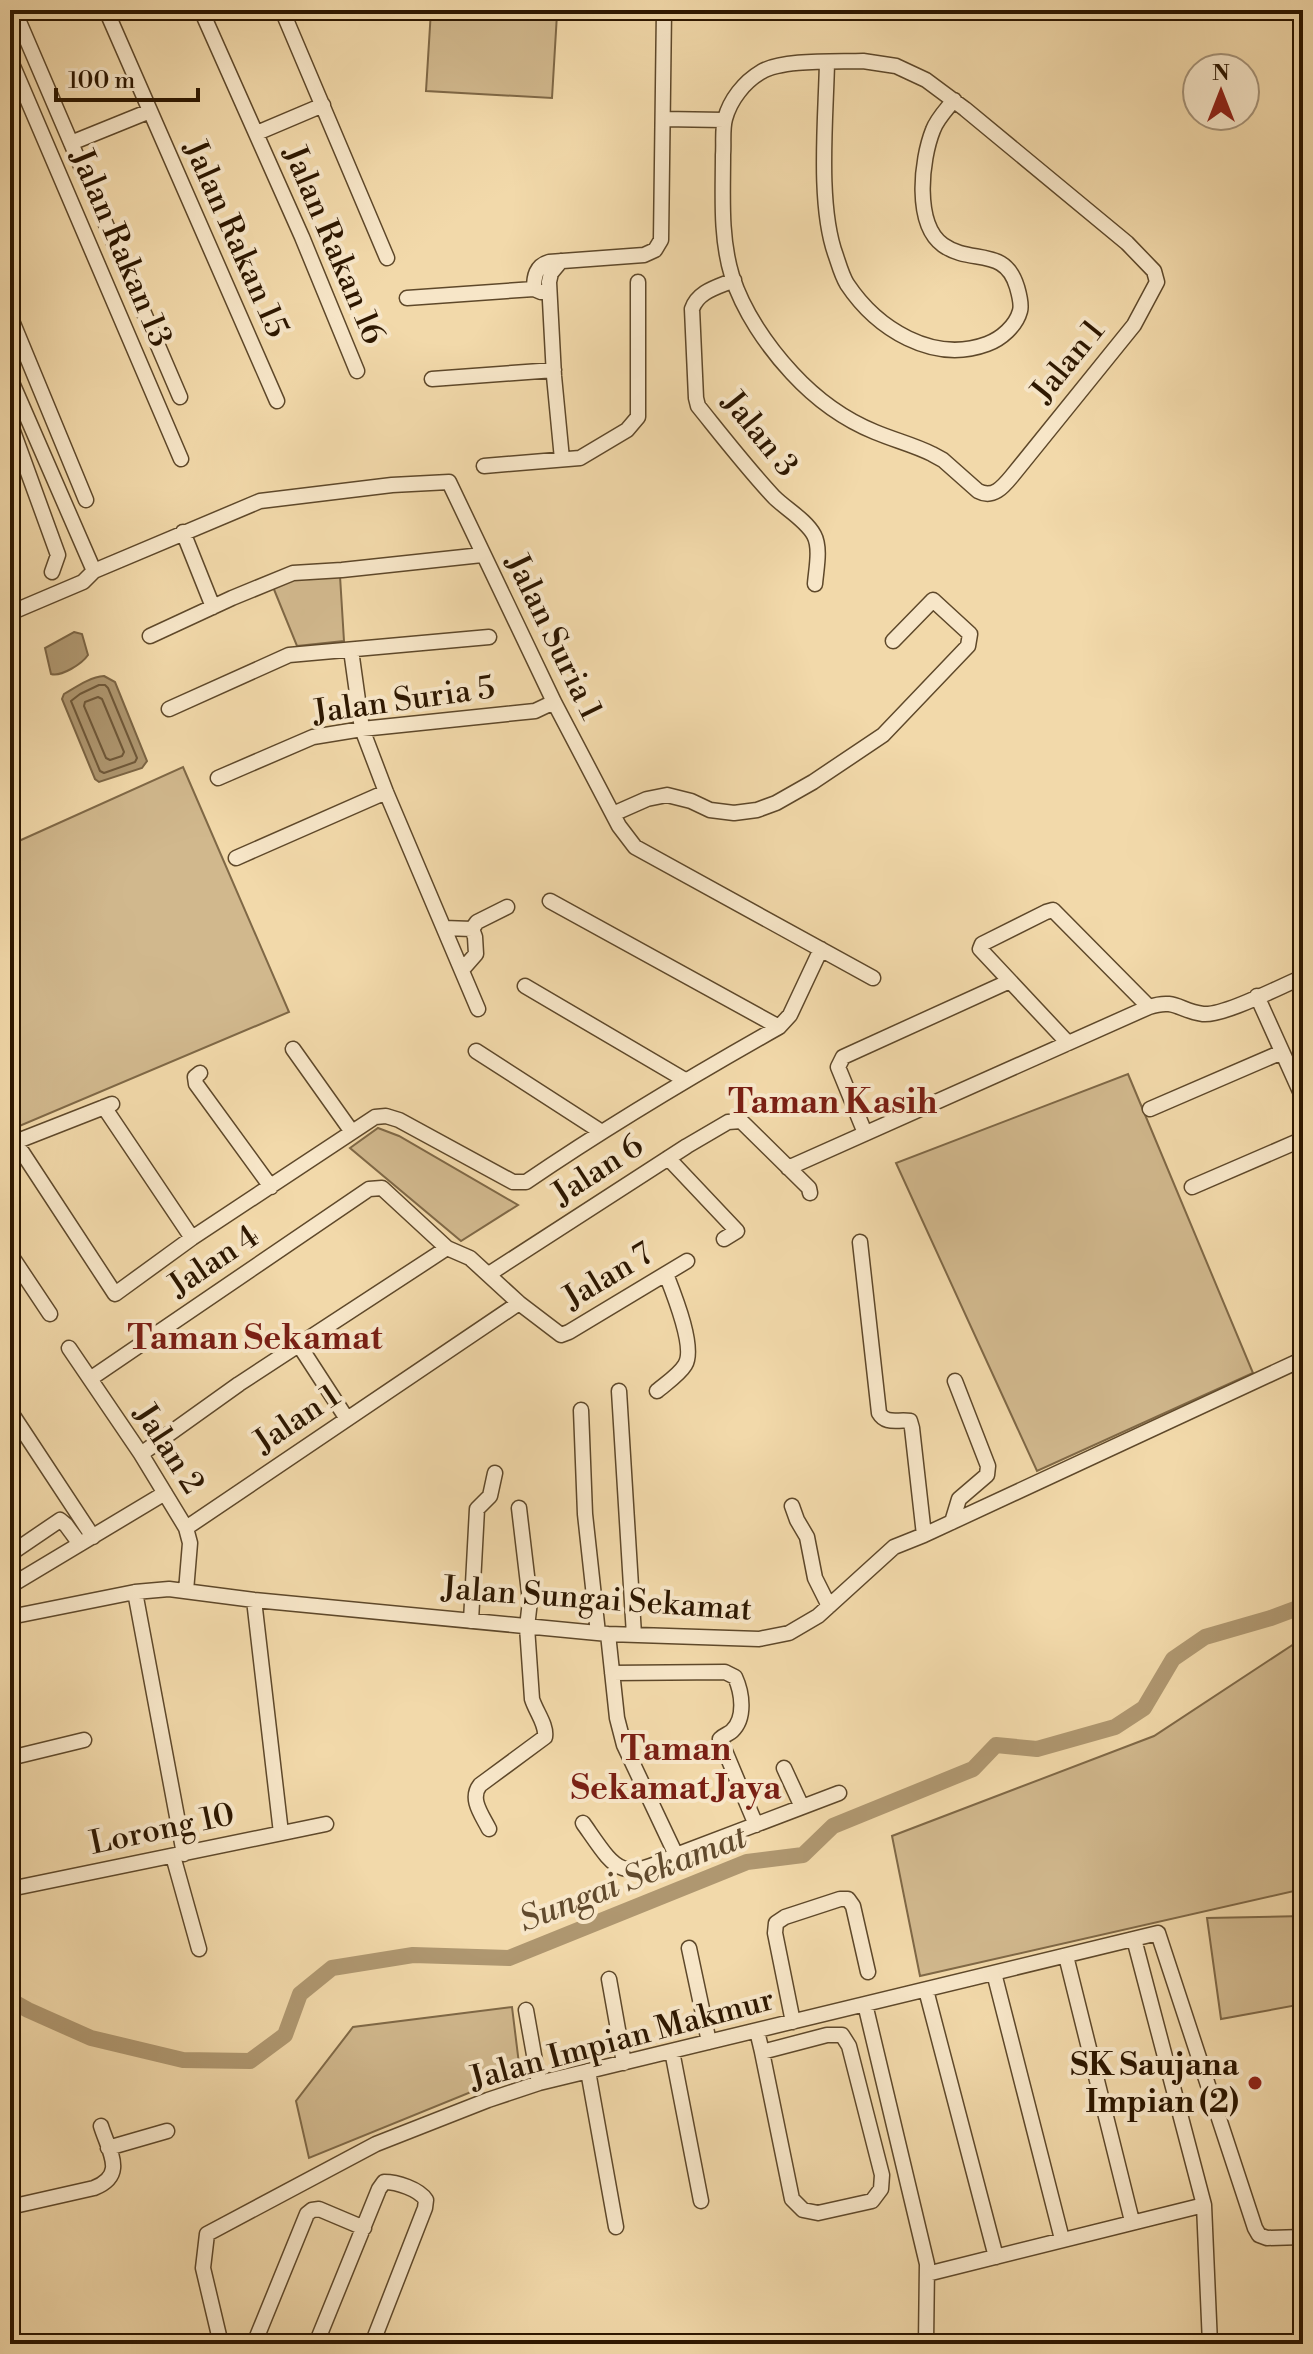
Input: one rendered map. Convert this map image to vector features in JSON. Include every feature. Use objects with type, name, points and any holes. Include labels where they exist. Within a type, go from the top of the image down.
[{"type":"street","points":[[14,10],[180,397]]},
{"type":"street","name":"Jalan Rakan 15","points":[[106,10],[277,401]]},
{"type":"street","name":"Jalan Rakan 16","points":[[201,10],[302,237],[357,371]]},
{"type":"street","points":[[282,10],[387,258]]},
{"type":"street","points":[[534,289],[535,273],[542,264],[644,255],[655,250],[661,240],[664,11],[732,10]]},
{"type":"street","name":"Jalan Rakan 13","points":[[10,59],[181,459]]},
{"type":"street","name":"Jalan 1","points":[[863,61],[896,66],[926,80],[1127,243],[1154,271],[1157,282],[1134,325],[1002,488],[994,493],[985,494],[932,454],[854,423],[829,407],[790,371],[766,342],[734,280],[724,242],[724,120],[733,100],[749,80],[764,70],[797,63],[827,62],[863,61]]},
{"type":"street","points":[[827,62],[827,218],[831,243],[846,282],[871,313],[915,343],[939,349],[973,349],[994,341],[1010,329],[1021,309],[1012,272],[1000,261],[959,253],[942,244],[931,230],[923,193],[924,166],[933,130],[954,100]]},
{"type":"street","points":[[257,133],[323,105]]},
{"type":"street","points":[[71,143],[150,111]]},
{"type":"street","points":[[663,119],[724,120]]},
{"type":"street","points":[[561,261],[551,273],[549,282],[562,459]]},
{"type":"street","name":"Jalan 3","points":[[734,280],[707,291],[695,300],[692,309],[698,406],[776,499],[816,537],[815,584]]},
{"type":"street","points":[[484,466],[580,458],[627,430],[638,417],[638,282]]},
{"type":"street","points":[[407,298],[534,289],[551,301]]},
{"type":"street","points":[[10,316],[86,500]]},
{"type":"street","points":[[432,379],[554,370]]},
{"type":"street","points":[[10,378],[94,571]]},
{"type":"street","points":[[150,387],[172,378]]},
{"type":"street","points":[[10,423],[58,555],[52,572]]},
{"type":"street","points":[[18,445],[36,437]]},
{"type":"street","points":[[42,453],[64,444]]},
{"type":"street","name":"Jalan Suria 1","points":[[183,532],[260,501],[392,485],[449,482],[554,702],[619,826],[635,847],[873,978]]},
{"type":"street","points":[[44,516],[65,505]]},
{"type":"street","points":[[10,613],[83,582],[94,571],[183,532],[213,607]]},
{"type":"street","points":[[150,636],[293,573],[482,555]]},
{"type":"street","points":[[613,814],[647,799],[667,795],[710,810],[734,813],[757,810],[776,803],[825,774],[883,735],[968,646],[970,634],[922,588]]},
{"type":"street","points":[[893,641],[933,600]]},
{"type":"street","points":[[169,709],[295,654],[489,637]]},
{"type":"street","points":[[351,650],[362,729],[478,1009]]},
{"type":"street","name":"Jalan Suria 5","points":[[218,778],[313,737],[535,711],[554,702]]},
{"type":"street","points":[[236,858],[386,792]]},
{"type":"street","points":[[550,901],[779,1027]]},
{"type":"street","points":[[472,929],[477,922],[507,907]]},
{"type":"street","points":[[1068,1043],[980,949],[982,944],[1053,910],[1149,1007]]},
{"type":"street","points":[[444,928],[472,929]]},
{"type":"street","points":[[462,970],[476,954],[472,929]]},
{"type":"street","points":[[192,1238],[108,1106],[16,1148],[115,1294],[192,1238],[375,1117],[399,1120],[513,1182],[526,1182],[600,1131],[779,1027],[790,1015],[821,949]]},
{"type":"street","points":[[810,1193],[809,1188],[788,1168],[1149,1007],[1169,1003],[1204,1014],[1220,1011],[1303,977]]},
{"type":"street","points":[[865,1133],[838,1067],[843,1057],[1010,981]]},
{"type":"street","points":[[525,986],[685,1080]]},
{"type":"street","points":[[1257,996],[1303,1098]]},
{"type":"street","points":[[293,1049],[352,1132]]},
{"type":"street","points":[[476,1051],[600,1131]]},
{"type":"street","points":[[1150,1109],[1282,1052]]},
{"type":"street","points":[[200,1073],[195,1077],[196,1084],[271,1187]]},
{"type":"street","name":"Jalan 6","points":[[489,1274],[728,1122],[741,1121],[788,1168]]},
{"type":"street","points":[[1192,1187],[1303,1139]]},
{"type":"street","points":[[668,1158],[731,1235]]},
{"type":"street","name":"Jalan 4","points":[[90,1379],[369,1189],[382,1188],[447,1248]]},
{"type":"street","points":[[860,1242],[879,1413],[887,1421],[910,1421],[924,1535]]},
{"type":"street","points":[[141,1454],[239,1384],[447,1248],[470,1258],[519,1303]]},
{"type":"street","points":[[10,1254],[50,1314]]},
{"type":"street","name":"Jalan 7","points":[[519,1303],[561,1335],[687,1261]]},
{"type":"street","points":[[657,1391],[685,1365],[688,1355],[679,1307],[666,1274]]},
{"type":"street","name":"Jalan 1","points":[[186,1528],[519,1303]]},
{"type":"street","points":[[299,1345],[347,1419]]},
{"type":"street","name":"Jalan 2","points":[[69,1348],[141,1454],[186,1528],[190,1543],[186,1591]]},
{"type":"street","name":"Jalan Sungai Sekamat","points":[[10,1617],[135,1592],[169,1589],[527,1627],[634,1635],[759,1639],[789,1633],[818,1616],[894,1547],[1303,1359]]},
{"type":"street","points":[[952,1522],[959,1499],[987,1475],[988,1466],[955,1381]]},
{"type":"street","points":[[619,1391],[634,1635]]},
{"type":"street","points":[[581,1410],[585,1514],[617,1718],[624,1745],[676,1855]]},
{"type":"street","points":[[10,1411],[16,1433],[86,1541]]},
{"type":"street","points":[[471,1621],[477,1509],[490,1496],[495,1473]]},
{"type":"street","points":[[10,1586],[165,1493]]},
{"type":"street","points":[[792,1506],[807,1537],[815,1578],[829,1606]]},
{"type":"street","points":[[489,1829],[475,1800],[475,1792],[480,1785],[545,1737],[546,1730],[532,1699],[527,1627],[530,1601],[519,1508]]},
{"type":"street","points":[[10,1554],[60,1520],[86,1541]]},
{"type":"street","points":[[135,1592],[179,1855],[199,1949]]},
{"type":"street","points":[[254,1600],[281,1833]]},
{"type":"street","points":[[612,1673],[733,1674],[738,1683],[741,1710],[734,1728],[720,1739],[756,1825]]},
{"type":"street","points":[[10,1758],[84,1740]]},
{"type":"street","points":[[784,1768],[802,1807]]},
{"type":"street","points":[[583,1823],[609,1861],[618,1867],[638,1871],[839,1793]]},
{"type":"street","name":"Lorong 10","points":[[10,1889],[326,1824]]},
{"type":"street","points":[[793,2022],[775,1933],[776,1923],[785,1917],[848,1899],[853,1906],[868,1972]]},
{"type":"street","name":"Jalan Impian Makmur","points":[[221,2344],[203,2268],[207,2234],[376,2144],[539,2083],[1158,1933],[1255,2228],[1259,2235],[1267,2238],[1303,2237]]},
{"type":"street","points":[[1134,1939],[1204,2205],[1210,2344]]},
{"type":"street","points":[[689,1948],[709,2042]]},
{"type":"street","points":[[1066,1956],[1132,2221]]},
{"type":"street","points":[[994,1973],[1062,2239]]},
{"type":"street","points":[[609,1979],[624,2063]]},
{"type":"street","points":[[926,1990],[996,2257]]},
{"type":"street","points":[[871,2029],[885,2000]]},
{"type":"street","points":[[865,2004],[927,2264],[927,2341]]},
{"type":"street","points":[[526,2010],[539,2083]]},
{"type":"street","points":[[843,2010],[871,2029]]},
{"type":"street","points":[[757,2031],[792,2199],[803,2210],[818,2213],[872,2201],[881,2189],[882,2175],[849,2046],[842,2035],[827,2035],[762,2052]]},
{"type":"street","points":[[672,2051],[701,2201]]},
{"type":"street","points":[[588,2071],[616,2227]]},
{"type":"street","points":[[10,2207],[106,2183],[112,2176],[114,2166],[101,2126]]},
{"type":"street","points":[[108,2148],[167,2131]]},
{"type":"street","points":[[316,2344],[379,2189],[384,2182],[392,2182],[422,2194],[426,2200],[372,2344]]},
{"type":"street","points":[[927,2274],[1204,2205]]},
{"type":"street","points":[[254,2344],[307,2214],[319,2209],[364,2228]]},
{"type":"shaded area","points":[[431,10],[557,14],[552,98],[426,91]]},
{"type":"shaded area","points":[[340,576],[344,641],[297,646],[273,587],[293,579]]},
{"type":"shaded area","points":[[183,767],[289,1012],[10,1130],[10,845]]},
{"type":"shaded area","points":[[1128,1074],[1253,1373],[1037,1471],[896,1163]]},
{"type":"shaded area","points":[[378,1128],[399,1136],[518,1205],[461,1241],[350,1148]]},
{"type":"shaded area","points":[[1303,1638],[1303,1889],[920,1976],[892,1836],[1154,1736]]},
{"type":"shaded area","points":[[1303,1916],[1303,2004],[1221,2019],[1207,1918]]},
{"type":"shaded area","points":[[512,2007],[520,2072],[309,2158],[296,2101],[353,2027]]},
{"type":"water","points":[[74,632],[82,634],[88,655],[71,669],[51,674],[45,648]]},
{"type":"water","points":[[104,676],[115,682],[147,761],[142,768],[99,782],[95,779],[62,699],[64,694],[78,685]]},
{"type":"waterway","name":"Sungai Sekamat","points":[[10,2000],[91,2038],[183,2060],[250,2061],[285,2035],[300,1994],[332,1968],[413,1955],[509,1958],[747,1862],[803,1855],[833,1826],[973,1769],[996,1745],[1037,1749],[1115,1727],[1144,1708],[1173,1659],[1205,1637],[1303,1606]]},
{"type":"place","name":"SK Saujana Impian (2)","points":[[1255,2083]]},
{"type":"district","name":"Taman Kasih","points":[[833,1103]]},
{"type":"district","name":"Taman Sekamat","points":[[255,1339]]},
{"type":"district","name":"Taman Sekamat Jaya","points":[[676,1770]]}]
